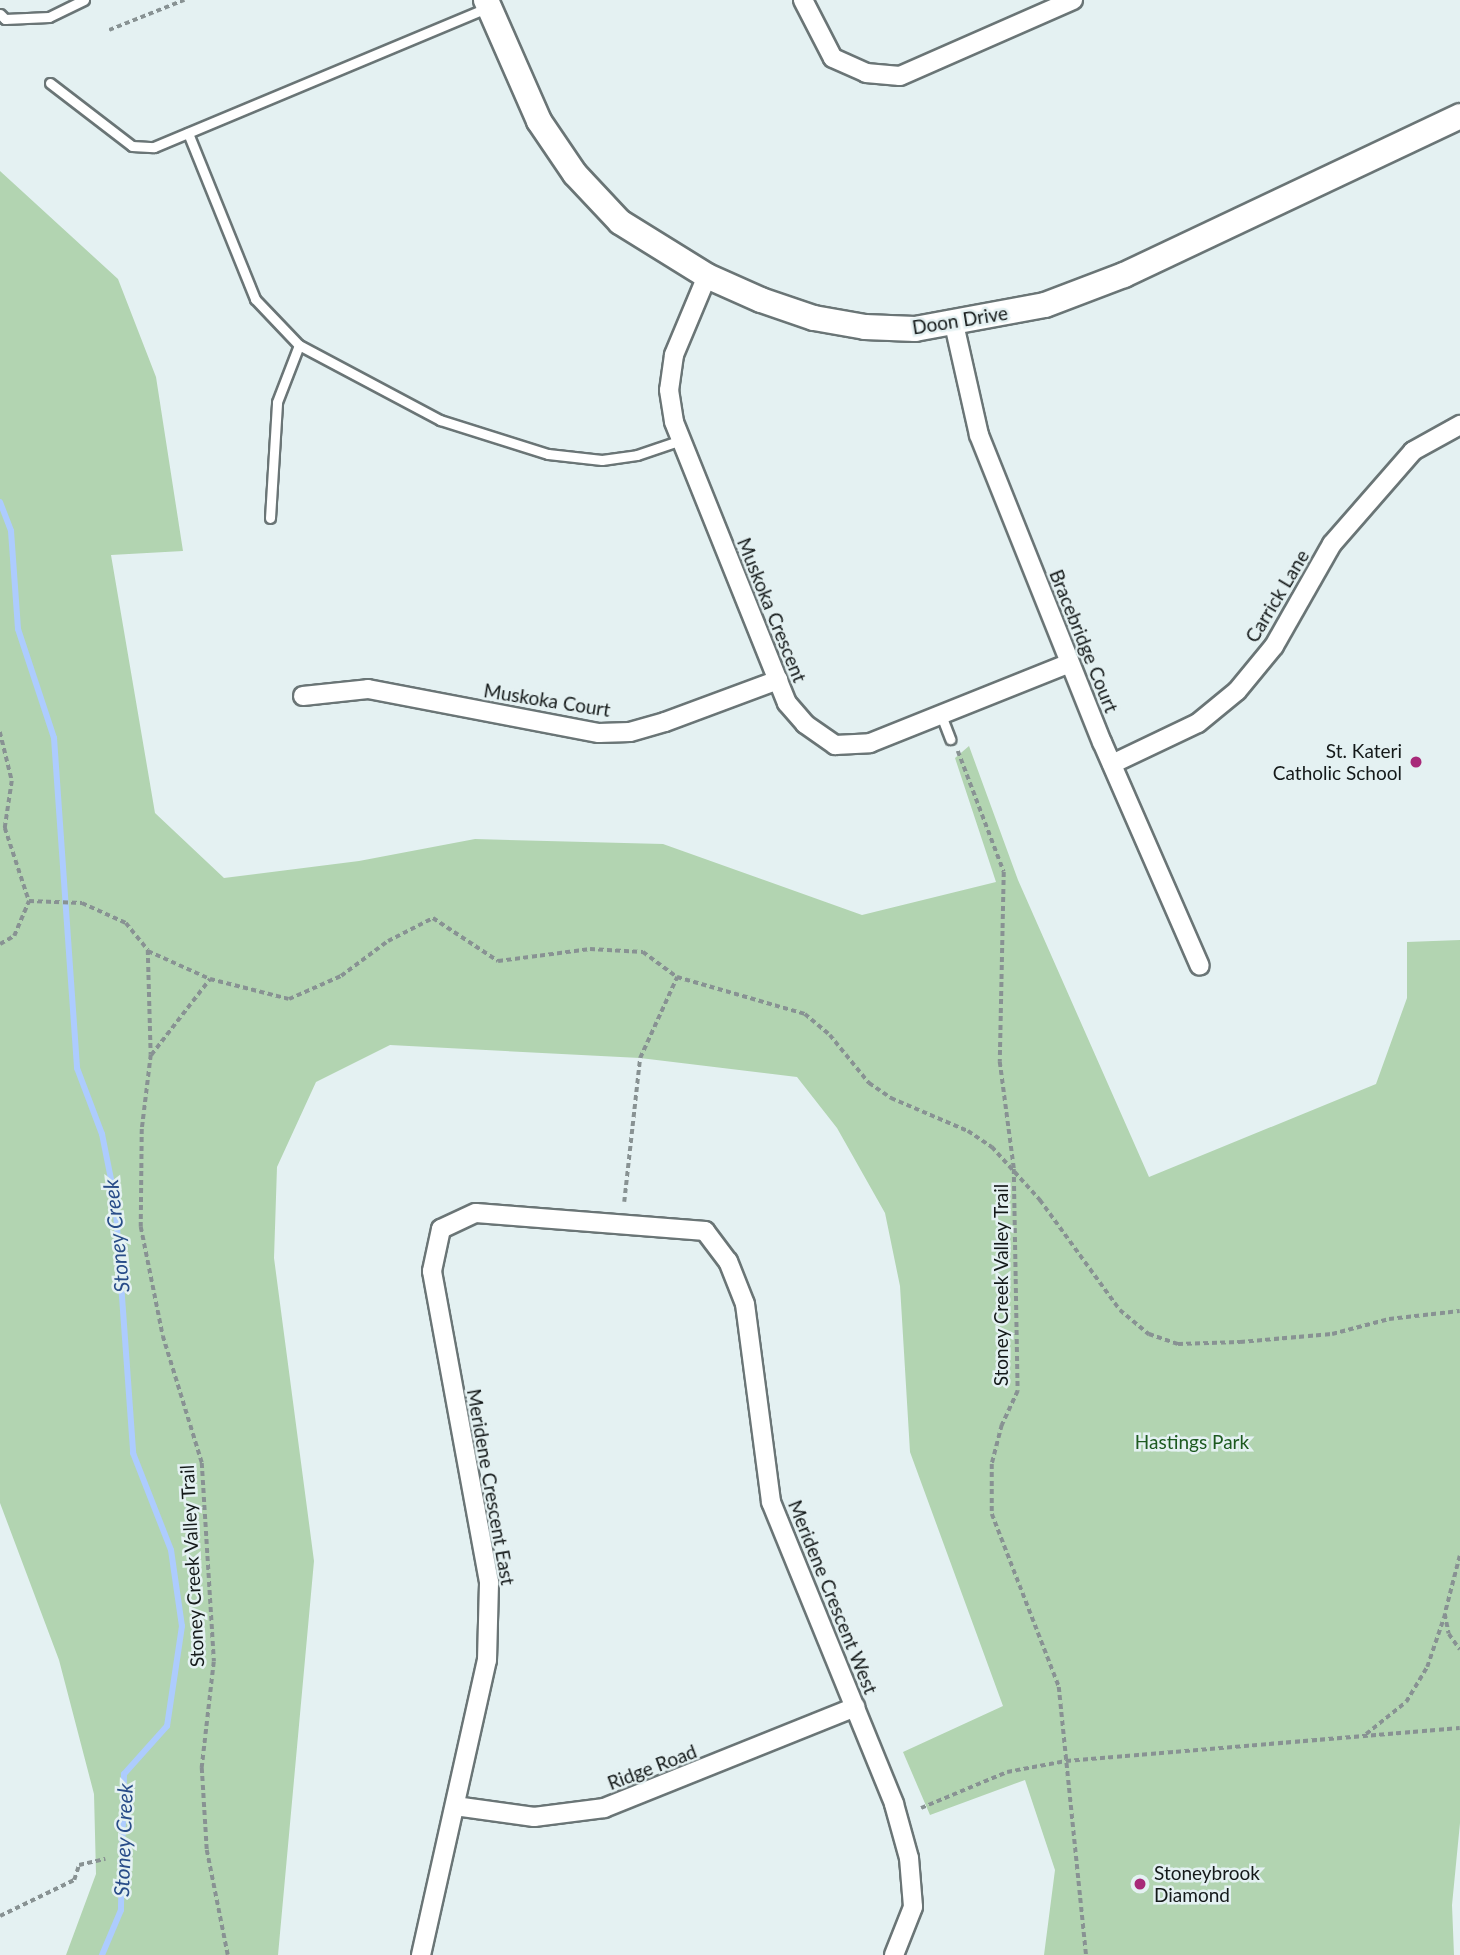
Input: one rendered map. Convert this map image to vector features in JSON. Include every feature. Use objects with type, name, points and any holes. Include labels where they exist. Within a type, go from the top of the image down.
[{"type":"street","points":[[803,0],[832,58],[866,73],[900,76],[1073,0]]},
{"type":"street","name":"Doon Drive","points":[[488,3],[539,121],[575,174],[620,222],[707,276],[814,318],[915,329],[954,324],[1045,304],[1124,275],[1460,116]]},
{"type":"street","name":"Muskoka Crescent","points":[[707,276],[674,355],[669,390],[681,440],[787,703],[805,724],[835,745],[870,743],[1070,663]]},
{"type":"street","name":"Bracebridge Court","points":[[954,324],[979,435],[1112,764],[1200,966]]},
{"type":"street","name":"Carrick Lane","points":[[1112,764],[1198,723],[1237,691],[1274,646],[1332,544],[1412,451],[1460,425]]},
{"type":"street","name":"Muskoka Court","points":[[303,696],[368,689],[599,733],[630,732],[665,722],[778,680]]},
{"type":"street","name":"Meridene Crescent East","points":[[421,1955],[487,1660],[489,1581],[432,1271],[441,1229],[476,1213],[560,1219]]},
{"type":"street","name":"Meridene Crescent West","points":[[560,1219],[705,1231],[728,1261],[745,1304],[771,1502],[894,1804],[909,1858],[914,1908],[894,1955]]},
{"type":"street","name":"Ridge Road","points":[[455,1806],[534,1816],[604,1808],[855,1707]]},
{"type":"lane","points":[[0,14],[5,19],[49,18],[84,0]]},
{"type":"lane","points":[[50,83],[132,146],[153,146],[488,3]]},
{"type":"lane","points":[[188,133],[255,299],[299,345],[440,420],[535,451],[602,460],[636,456],[681,440]]},
{"type":"lane","points":[[270,518],[277,402],[299,345]]},
{"type":"lane","points":[[941,715],[950,738]]},
{"type":"path","points":[[109,30],[184,0]]},
{"type":"path","points":[[0,732],[12,781],[5,828],[29,901],[14,936],[0,944]]},
{"type":"path","name":"Stoney Creek Valley Trail","points":[[950,738],[975,786],[1004,872],[1000,1062],[1014,1169],[1018,1391],[1002,1425],[992,1464],[992,1514],[1059,1687],[1086,1955]]},
{"type":"path","points":[[29,901],[82,903],[126,923],[148,950],[210,979],[151,1055]]},
{"type":"path","name":"Stoney Creek Valley Trail","points":[[210,979],[289,999],[341,975],[388,941],[433,918],[498,961],[590,949],[643,952],[677,977],[805,1014],[830,1035],[869,1083],[891,1098],[968,1131],[1014,1169],[1120,1310],[1149,1334],[1178,1344],[1332,1334],[1389,1319],[1460,1311]]},
{"type":"path","name":"Stoney Creek Valley Trail","points":[[148,950],[151,1055],[142,1129],[141,1227],[163,1336],[202,1463],[214,1662],[202,1768],[207,1850],[228,1955]]},
{"type":"path","points":[[624,1202],[640,1058],[677,977]]},
{"type":"path","points":[[1362,1736],[1379,1728],[1406,1702],[1427,1667],[1445,1614],[1460,1556]]},
{"type":"path","points":[[1445,1614],[1449,1634],[1460,1650]]},
{"type":"path","points":[[921,1808],[1007,1773],[1066,1761],[1460,1728]]},
{"type":"path","points":[[0,1916],[74,1880],[79,1865],[105,1859]]},
{"type":"green space","name":"Hastings Park","points":[[0,171],[118,279],[156,377],[183,551],[111,555],[155,813],[224,878],[359,861],[475,839],[663,844],[862,915],[996,882],[955,758],[969,746],[1018,880],[1149,1177],[1376,1084],[1407,998],[1407,942],[1460,940],[1460,1823],[1452,1905],[1454,1955],[1044,1955],[1055,1870],[1025,1780],[930,1815],[903,1752],[1003,1706],[910,1452],[900,1286],[885,1213],[837,1128],[797,1077],[640,1058],[390,1045],[316,1082],[277,1167],[274,1258],[314,1561],[278,1955],[66,1955],[96,1874],[94,1794],[59,1660],[0,1503]]},
{"type":"waterway","name":"Stoney Creek","points":[[0,502],[11,531],[18,629],[54,738],[77,1068],[102,1134],[115,1199],[133,1453],[171,1550],[182,1626],[167,1726],[124,1774],[121,1910],[102,1955]]},
{"type":"place","name":"St. Kateri Catholic School","points":[[1416,762]]},
{"type":"place","name":"Stoneybrook Diamond","points":[[1140,1884]]}]
